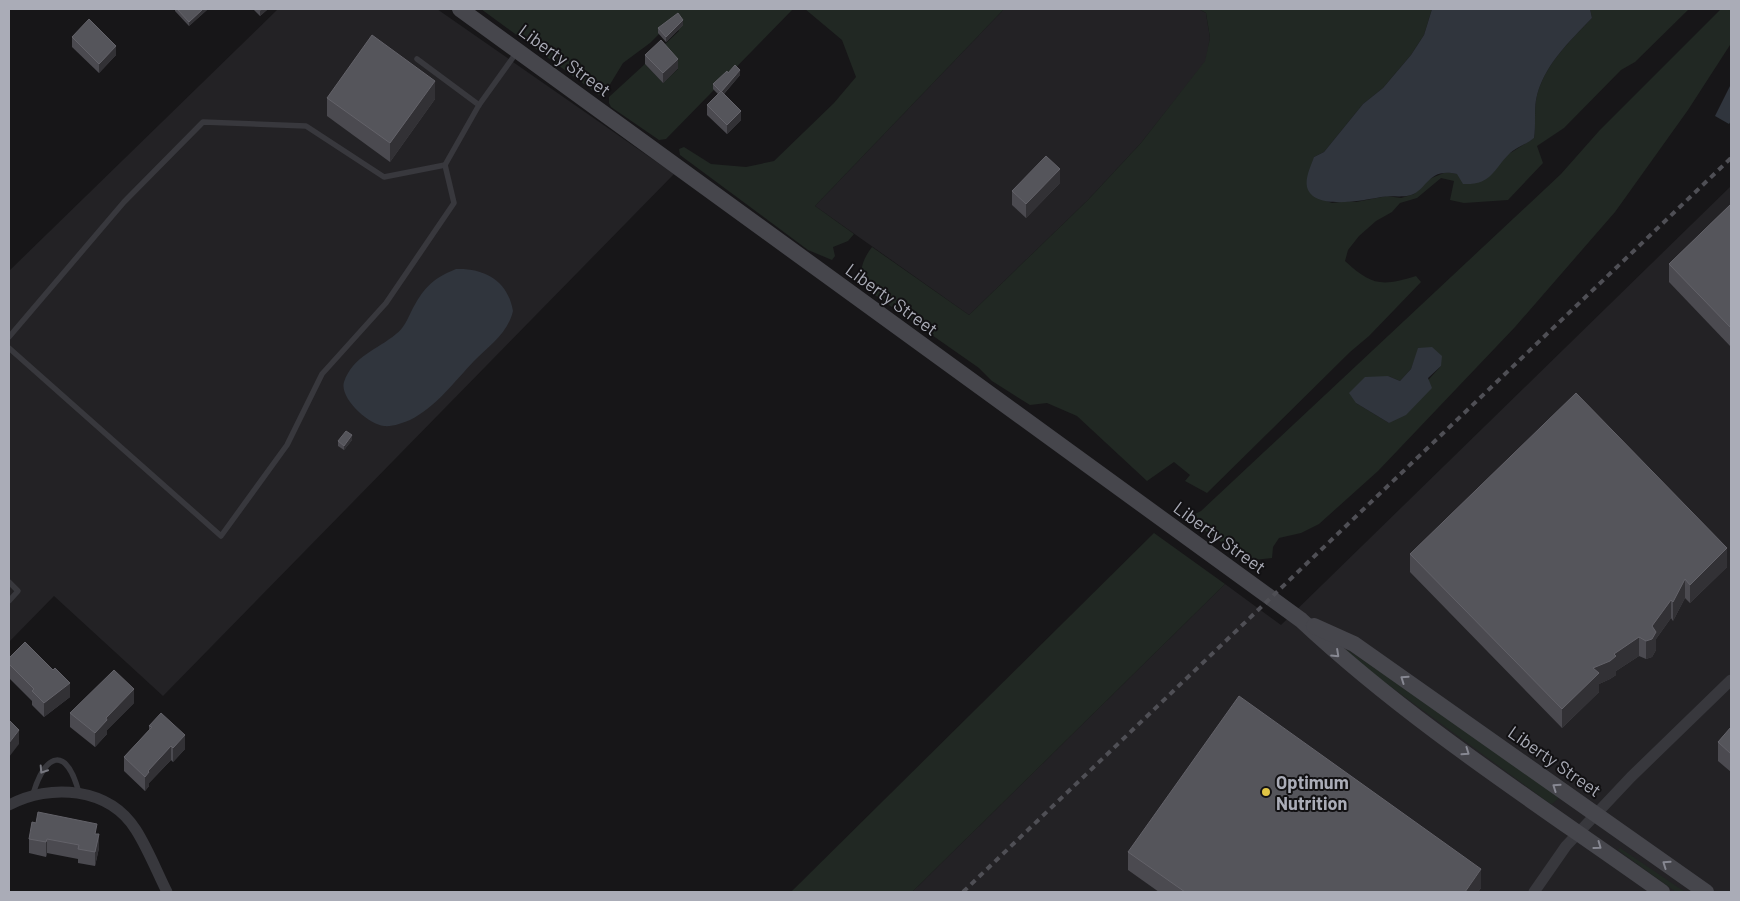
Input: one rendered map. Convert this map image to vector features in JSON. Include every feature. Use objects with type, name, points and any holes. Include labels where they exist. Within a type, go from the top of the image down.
[{"type":"street","name":"Liberty Street","points":[[460,9],[1301,620],[1344,661],[1441,735],[1662,892]]},
{"type":"street","name":"Liberty Street","points":[[1301,620],[1354,644],[1706,892]]},
{"type":"street","points":[[1534,892],[1566,846],[1579,832],[1631,777],[1731,680]]},
{"type":"street","points":[[9,805],[33,794],[47,791],[80,792],[103,801],[125,817],[136,830],[168,892]]},
{"type":"lane","points":[[9,348],[221,536],[287,445],[322,374],[386,303],[454,203],[445,165],[480,105],[518,51]]},
{"type":"lane","points":[[417,59],[480,105]]},
{"type":"lane","points":[[9,337],[124,202],[203,122],[306,126],[384,177],[445,165]]},
{"type":"lane","points":[[9,582],[18,591],[9,601]]},
{"type":"lane","points":[[33,794],[41,770],[51,761],[59,761],[71,769],[80,792]]},
{"type":"shaded area","points":[[278,9],[437,9],[674,174],[163,696],[54,596],[9,642],[9,271]]},
{"type":"shaded area","points":[[481,9],[793,9],[666,139],[659,140],[611,107],[609,97],[645,64],[663,83],[678,69],[664,45],[679,31],[672,21],[650,43],[623,63],[609,86],[599,95]]},
{"type":"shaded area","points":[[805,9],[1004,9],[815,206],[854,234],[848,241],[833,247],[835,256],[832,260],[808,250],[680,155],[679,149],[684,147],[711,164],[746,167],[774,161],[834,103],[856,77],[842,40]]},
{"type":"shaded area","points":[[1004,9],[1199,9],[1206,13],[1210,38],[1206,61],[1141,143],[1088,200],[969,315],[815,206]]},
{"type":"shaded area","points":[[1199,9],[1432,9],[1424,35],[1411,55],[1383,88],[1363,104],[1324,152],[1314,157],[1324,200],[1332,203],[1356,202],[1387,196],[1401,198],[1414,194],[1427,180],[1446,172],[1457,174],[1512,152],[1534,138],[1536,100],[1544,76],[1558,55],[1592,18],[1590,9],[1689,9],[1635,62],[1621,70],[1564,128],[1537,146],[1543,163],[1508,200],[1464,203],[1450,200],[1454,181],[1441,178],[1417,198],[1400,203],[1392,212],[1376,221],[1359,236],[1348,250],[1345,261],[1362,275],[1377,282],[1394,282],[1416,276],[1421,282],[1369,336],[1350,352],[1207,493],[1185,481],[1190,475],[1174,462],[1147,481],[1077,416],[1047,403],[1030,405],[992,381],[979,368],[869,291],[862,281],[861,275],[865,258],[872,247],[969,315],[1088,200],[1141,143],[1205,61],[1210,38],[1206,13]]},
{"type":"shaded area","points":[[1432,9],[1590,9],[1592,18],[1558,55],[1544,76],[1536,100],[1534,138],[1510,153],[1491,176],[1473,184],[1463,184],[1457,174],[1440,173],[1411,195],[1385,196],[1340,202],[1329,202],[1319,199],[1311,194],[1307,187],[1307,179],[1314,157],[1324,152],[1363,104],[1383,88],[1411,55],[1424,35]]},
{"type":"shaded area","points":[[1721,9],[1731,9],[1730,45],[1688,110],[1615,212],[1515,327],[1378,471],[1319,524],[1301,533],[1279,538],[1273,547],[1272,558],[1254,560],[1234,551],[1197,525],[1195,514],[1201,511],[1561,174],[1599,131]],"holes":[[[1419,348],[1441,366],[1389,423],[1356,403],[1388,376],[1400,381],[1411,369]]]},
{"type":"shaded area","points":[[1731,84],[1731,121],[1729,124],[1715,116]]},
{"type":"shaded area","points":[[1731,186],[1731,892],[912,892],[1225,584],[1281,625]]},
{"type":"shaded area","points":[[456,269],[476,271],[494,278],[506,292],[510,301],[513,311],[511,319],[497,339],[444,394],[419,415],[390,426],[384,426],[371,421],[356,410],[346,395],[344,382],[348,373],[366,354],[389,340],[401,329],[424,291],[434,281]]},
{"type":"shaded area","points":[[1432,347],[1442,356],[1441,366],[1428,378],[1432,388],[1406,415],[1389,423],[1356,403],[1349,393],[1365,377],[1388,376],[1400,381],[1411,369],[1418,348]]},
{"type":"shaded area","points":[[1154,533],[1225,584],[912,892],[791,892]]},
{"type":"shaded area","points":[[1346,649],[1431,705],[1558,795],[1558,799],[1552,804],[1549,803],[1345,653]]},
{"type":"shaded area","points":[[1620,848],[1685,892],[1676,892],[1618,850]]},
{"type":"building","points":[[177,9],[203,9],[189,22]]},
{"type":"building","points":[[678,13],[683,20],[666,37],[658,28]]},
{"type":"building","points":[[89,19],[116,46],[99,64],[72,37]]},
{"type":"building","points":[[372,35],[435,81],[390,143],[327,98]]},
{"type":"building","points":[[661,40],[678,59],[663,73],[645,55]]},
{"type":"building","points":[[735,65],[740,70],[721,92],[713,84]]},
{"type":"building","points":[[721,91],[741,111],[727,125],[707,105]]},
{"type":"building","points":[[1046,156],[1060,169],[1026,204],[1012,191]]},
{"type":"building","points":[[1731,204],[1731,328],[1669,264]]},
{"type":"building","points":[[1576,393],[1727,548],[1690,585],[1685,579],[1673,602],[1671,600],[1652,626],[1656,632],[1652,639],[1646,641],[1639,637],[1614,654],[1616,656],[1610,661],[1593,668],[1599,673],[1562,709],[1410,554]]},
{"type":"building","points":[[346,431],[352,435],[344,446],[338,441]]},
{"type":"building","points":[[25,642],[53,670],[55,668],[70,683],[44,703],[32,691],[34,689],[9,664],[9,658]]},
{"type":"building","points":[[114,670],[134,689],[106,718],[107,720],[95,733],[70,713]]},
{"type":"building","name":"Optimum Nutrition","points":[[1239,696],[1481,869],[1465,892],[1185,892],[1128,852]]},
{"type":"building","points":[[161,713],[185,735],[173,748],[171,746],[148,771],[145,777],[124,757],[152,727],[149,726]]},
{"type":"building","points":[[9,720],[19,730],[9,743]]},
{"type":"building","points":[[1731,727],[1731,754],[1718,742]]},
{"type":"building","points":[[38,812],[97,824],[95,834],[99,834],[95,852],[78,849],[79,845],[47,839],[46,842],[29,839],[32,822],[36,823]]},
{"type":"railway","points":[[963,892],[1731,158]]},
{"type":"place","name":"Optimum Nutrition","points":[[1266,792]]}]
